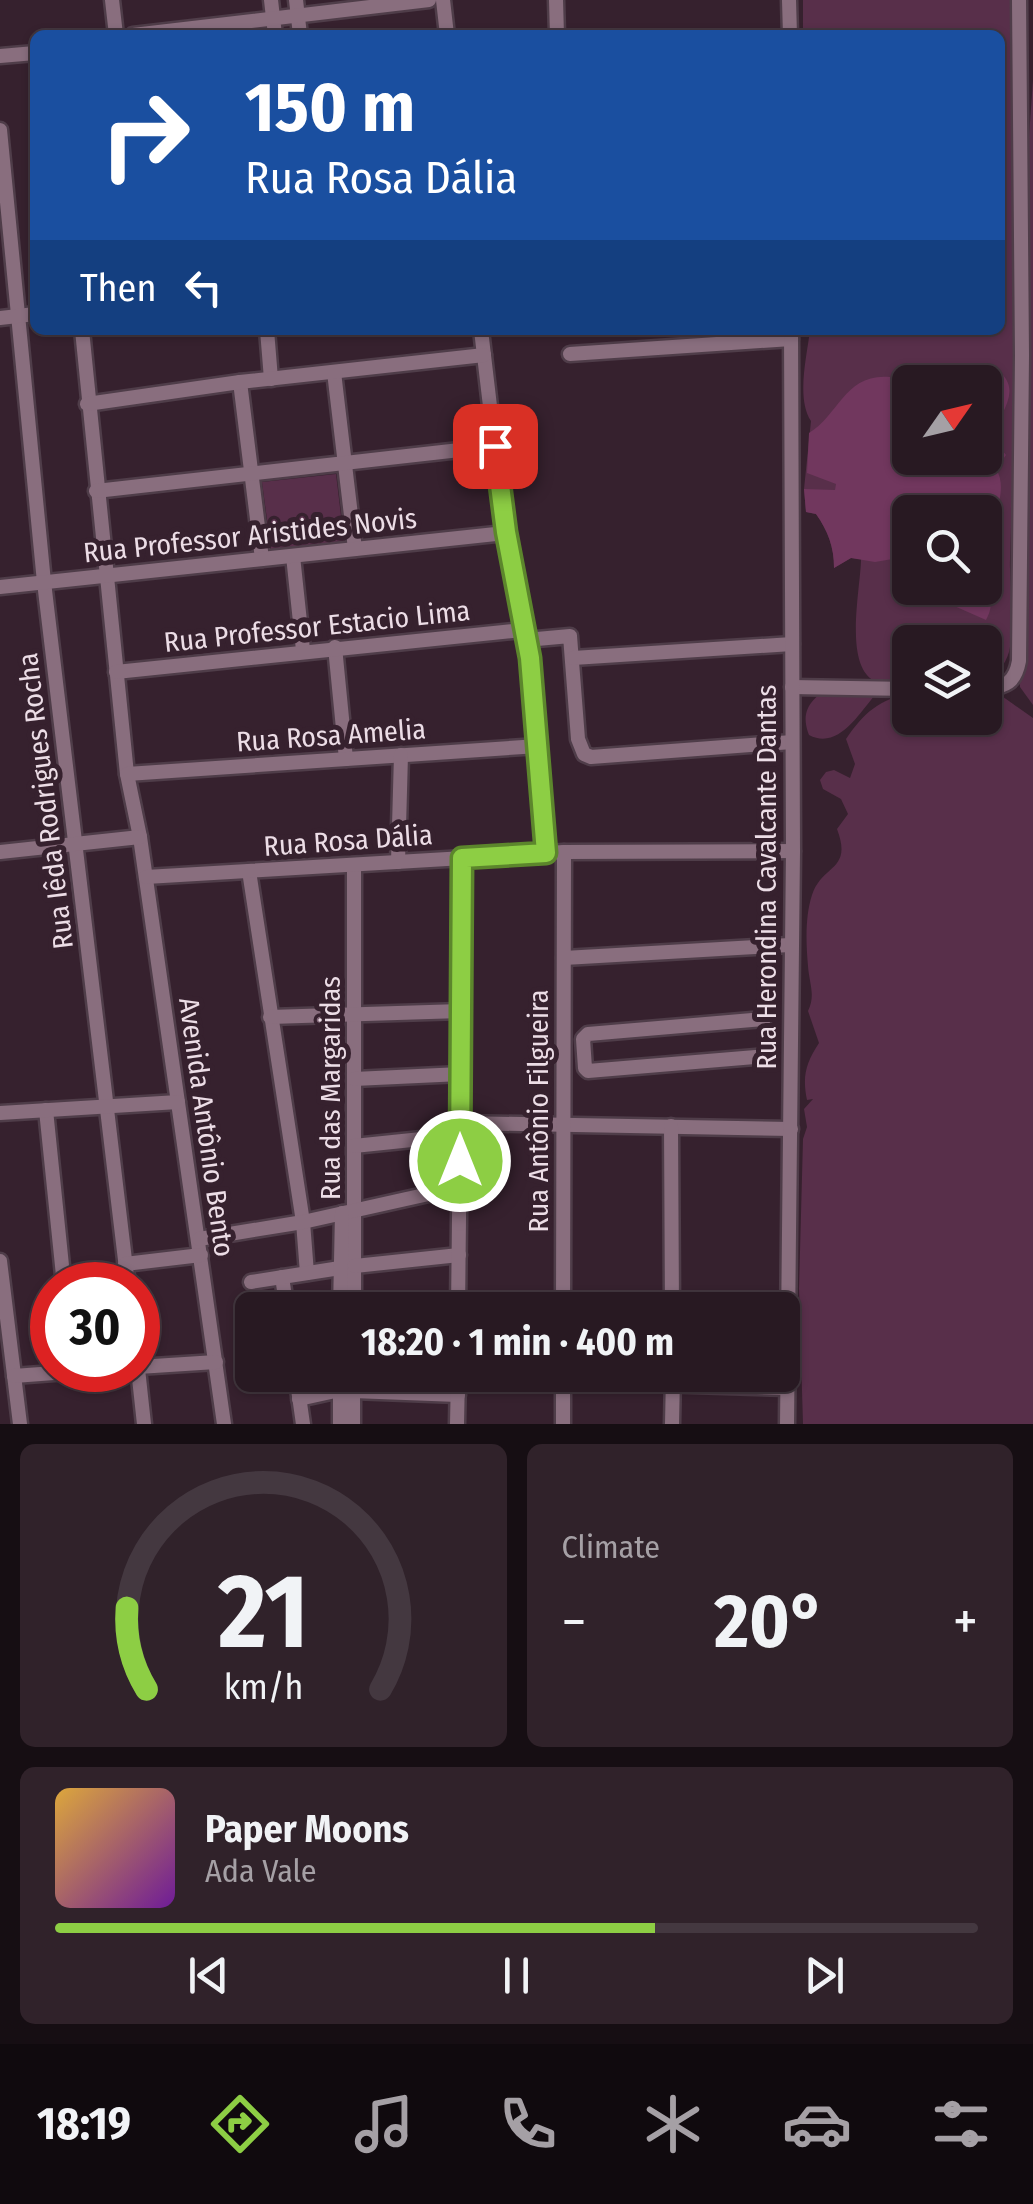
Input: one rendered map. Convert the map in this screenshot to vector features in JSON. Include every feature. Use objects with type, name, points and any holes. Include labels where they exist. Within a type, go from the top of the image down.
[{"type":"street","points":[[112,0],[115,30]]},
{"type":"street","points":[[120,0],[123,30]]},
{"type":"street","points":[[271,0],[273,30]]},
{"type":"street","points":[[172,30],[272,17],[297,7],[429,0]]},
{"type":"street","points":[[443,0],[446,30]]},
{"type":"street","points":[[556,0],[556,30]]},
{"type":"street","points":[[790,0],[790,30]]},
{"type":"street","points":[[1002,685],[1010,683],[1020,661],[1019,0]]},
{"type":"street","points":[[0,56],[30,53]]},
{"type":"street","name":"Rua Iêda Rodrigues Rocha","points":[[0,130],[44,582],[126,1262]]},
{"type":"street","points":[[0,318],[30,315]]},
{"type":"street","name":"Avenida Antônio Bento","points":[[83,335],[131,774],[224,1424]]},
{"type":"street","name":"Avenida Antônio Bento","points":[[90,335],[91,403]]},
{"type":"street","points":[[267,335],[271,378]]},
{"type":"street","points":[[482,335],[538,746],[546,853]]},
{"type":"street","points":[[570,354],[791,335]]},
{"type":"street","name":"Rua Herondina Cavalcante Dantas","points":[[789,1292],[793,851],[791,335]]},
{"type":"street","points":[[91,403],[484,355]]},
{"type":"street","points":[[334,372],[355,549]]},
{"type":"street","points":[[240,382],[262,559]]},
{"type":"street","points":[[101,491],[495,446]]},
{"type":"street","name":"Rua Professor Aristides Novis","points":[[0,587],[506,532]]},
{"type":"street","points":[[294,556],[303,650]]},
{"type":"street","name":"Rua Professor Estacio Lima","points":[[120,671],[334,647],[524,635],[569,635],[573,658]]},
{"type":"street","points":[[792,644],[573,658],[578,739],[584,754],[600,758],[792,742]]},
{"type":"street","points":[[334,647],[346,759]]},
{"type":"street","points":[[792,686],[892,689]]},
{"type":"street","name":"Rua Rosa Amelia","points":[[131,774],[538,746]]},
{"type":"street","points":[[398,862],[401,756]]},
{"type":"street","points":[[0,852],[140,837]]},
{"type":"street","name":"Rua Rosa Dália","points":[[146,878],[564,852],[793,851]]},
{"type":"street","name":"Rua Antônio Filgueira","points":[[563,1292],[564,852]]},
{"type":"street","points":[[458,1292],[462,858]]},
{"type":"street","name":"Rua das Margaridas","points":[[351,1292],[348,1212],[354,1146],[354,866]]},
{"type":"street","points":[[249,872],[303,1222],[307,1273]]},
{"type":"street","points":[[564,958],[790,945]]},
{"type":"street","points":[[270,1017],[462,1011]]},
{"type":"street","points":[[764,1019],[588,1034],[583,1039],[582,1052],[588,1070],[767,1056]]},
{"type":"street","points":[[563,1054],[582,1052]]},
{"type":"street","points":[[354,1079],[461,1074]]},
{"type":"street","points":[[0,1113],[178,1102]]},
{"type":"street","points":[[46,1110],[62,1262]]},
{"type":"street","points":[[354,1146],[460,1129],[563,1123],[791,1128]]},
{"type":"street","points":[[671,1126],[672,1292]]},
{"type":"street","points":[[135,1262],[460,1187]]},
{"type":"street","points":[[251,1282],[459,1255]]},
{"type":"street","points":[[0,1261],[20,1424]]},
{"type":"street","name":"Rua das Margaridas","points":[[343,1292],[348,1267]]},
{"type":"street","points":[[282,1277],[284,1292]]},
{"type":"street","points":[[160,1366],[216,1362]]},
{"type":"street","points":[[14,1376],[30,1375]]},
{"type":"street","points":[[141,1392],[144,1424]]},
{"type":"street","points":[[299,1392],[303,1424]]},
{"type":"street","points":[[300,1399],[321,1392]]},
{"type":"street","points":[[340,1424],[345,1392]]},
{"type":"street","points":[[348,1392],[352,1424]]},
{"type":"street","points":[[430,1392],[458,1395],[457,1424]]},
{"type":"street","points":[[563,1392],[564,1424]]},
{"type":"street","points":[[672,1424],[673,1392]]},
{"type":"street","name":"Rua Herondina Cavalcante Dantas","points":[[787,1424],[788,1392]]},
{"type":"shaded area","points":[[803,0],[1024,0],[1012,250],[1019,287],[1010,559],[1012,629],[1009,652],[1002,666],[1002,625],[892,625],[892,683],[877,682],[866,674],[860,661],[856,626],[861,559],[851,558],[834,568],[824,527],[816,514],[806,512],[804,489],[811,421],[803,389],[809,335],[1005,335],[1005,30],[803,30]]},
{"type":"shaded area","points":[[1033,80],[1033,705],[1020,687],[1026,179]]},
{"type":"shaded area","points":[[1002,374],[1009,388],[1002,415]]},
{"type":"shaded area","points":[[890,377],[892,475],[999,475],[1001,495],[892,495],[892,559],[875,562],[851,558],[834,568],[824,527],[816,514],[806,512],[804,489],[835,490],[836,484],[807,473],[809,433],[853,388],[875,378]]},
{"type":"shaded area","points":[[336,474],[344,541],[271,549],[262,482]]},
{"type":"shaded area","points":[[952,605],[990,605],[986,620]]},
{"type":"shaded area","points":[[821,693],[875,695],[846,728],[829,738],[819,738],[809,735],[806,717]]},
{"type":"shaded area","points":[[1002,696],[1033,718],[1033,1424],[803,1424],[799,1289],[803,1139],[807,1127],[804,1109],[813,1099],[807,1100],[805,1077],[819,1043],[808,1011],[812,994],[807,921],[817,885],[839,860],[841,843],[837,829],[848,814],[841,799],[823,789],[820,780],[826,772],[834,770],[850,778],[855,764],[846,739],[873,709],[890,699],[892,735],[1002,735]]},
{"type":"route","points":[[460,1161],[462,858],[546,853],[530,658],[522,630],[495,446]]}]
